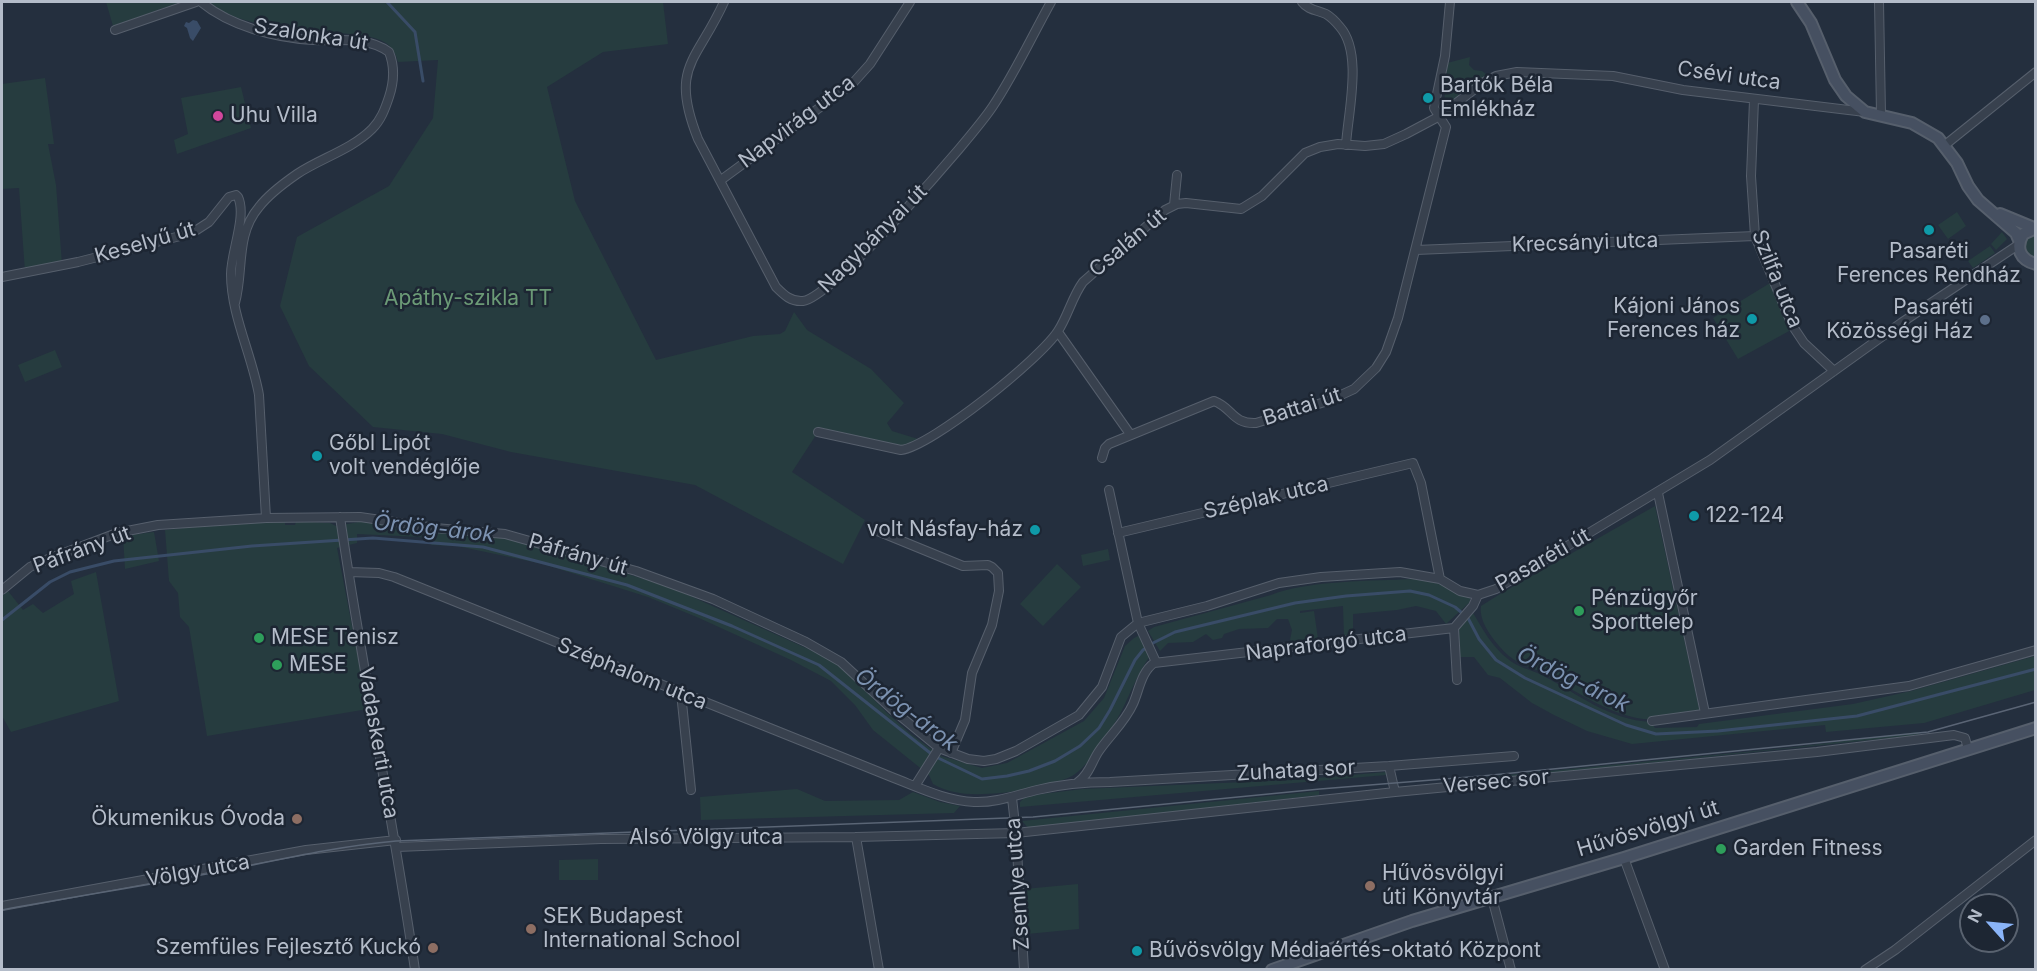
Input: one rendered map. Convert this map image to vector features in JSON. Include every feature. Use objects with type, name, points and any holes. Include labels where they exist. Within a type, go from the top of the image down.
[{"type":"main road","points":[[1797,2],[1811,23],[1841,90],[1865,112]]},
{"type":"main road","name":"Csévi utca","points":[[1865,112],[1881,114],[1921,127],[1938,138],[1945,145],[1968,186],[1986,208],[2016,233],[2019,242]]},
{"type":"main road","name":"Csévi utca","points":[[1986,208],[2035,228]]},
{"type":"main road","points":[[2035,228],[2023,234],[2019,242],[2021,256],[2036,264]]},
{"type":"main road","name":"Hűvösvölgyi út","points":[[1272,969],[1412,921],[1624,858],[2036,728]]},
{"type":"street","points":[[115,30],[196,2]]},
{"type":"street","name":"Szalonka út","points":[[201,2],[226,19],[260,31],[311,40],[350,40],[373,44],[389,52],[393,63],[392,87],[385,109],[371,130],[344,150],[297,174],[277,189],[255,212],[242,244],[238,293],[234,305],[259,395],[266,518]]},
{"type":"street","name":"Nagybányai út","points":[[724,2],[688,66],[685,84],[690,120],[776,287],[794,301],[805,301],[826,289],[905,210],[981,123],[1005,89],[1051,2]]},
{"type":"street","name":"Napvirág utca","points":[[721,180],[853,83],[870,64],[910,2]]},
{"type":"street","points":[[1302,2],[1312,9],[1329,15],[1342,29],[1350,43],[1352,78],[1346,145]]},
{"type":"street","points":[[1438,117],[1434,108],[1445,56],[1450,2]]},
{"type":"street","points":[[1880,2],[1881,114]]},
{"type":"street","name":"Csévi utca","points":[[1438,117],[1484,82],[1496,76],[1517,72],[1613,76],[1683,90],[1865,112]]},
{"type":"street","points":[[1945,145],[2036,72]]},
{"type":"street","name":"Szilfa utca","points":[[1754,100],[1751,176],[1755,236],[1792,325],[1804,343],[1834,371]]},
{"type":"street","name":"Csalán út","points":[[818,432],[901,450],[911,449],[1010,380],[1034,358],[1058,332],[1083,282],[1158,215],[1174,205],[1186,203],[1241,209],[1262,196],[1305,153],[1320,147],[1384,144],[1438,117]]},
{"type":"street","name":"Battai út","points":[[1130,434],[1214,401],[1221,404],[1239,421],[1251,423],[1328,400],[1354,389],[1376,368],[1386,352],[1398,318],[1416,250],[1446,127],[1438,117]]},
{"type":"street","points":[[1174,205],[1177,176]]},
{"type":"street","name":"Keselyű út","points":[[2,277],[78,262],[192,233],[209,222],[229,197],[236,195],[240,199],[241,210],[231,273],[234,305]]},
{"type":"street","name":"Krecsányi utca","points":[[1416,250],[1755,236]]},
{"type":"street","name":"Pasaréti út","points":[[1138,623],[1216,603],[1279,583],[1321,578],[1400,572],[1440,579],[1460,591],[1478,595],[1496,589],[1710,460],[1901,323],[1999,259],[2019,242]]},
{"type":"street","name":"Pasaréti út","points":[[1999,259],[2021,256]]},
{"type":"street","points":[[1058,332],[1130,434],[1109,444],[1102,458]]},
{"type":"street","name":"Széplak utca","points":[[1118,533],[1413,463],[1421,483],[1440,579]]},
{"type":"street","points":[[1078,782],[1085,778],[1099,751],[1124,719],[1132,706],[1146,670],[1156,662],[1138,623],[1109,490]]},
{"type":"street","points":[[1658,493],[1705,713]]},
{"type":"street","name":"Páfrány út","points":[[2,590],[36,564],[117,533],[158,525],[266,518],[340,517],[379,519],[435,528],[505,534],[636,571],[713,599],[832,656],[939,748]]},
{"type":"street","name":"Vadaskerti utca","points":[[340,517],[416,969]]},
{"type":"street","points":[[874,530],[963,566],[988,566],[998,573],[999,591],[992,625],[972,674],[965,720],[951,753]]},
{"type":"street","name":"Széphalom utca","points":[[349,572],[386,574],[915,786]]},
{"type":"street","points":[[1457,680],[1455,627],[1473,606],[1478,595]]},
{"type":"street","points":[[915,786],[939,748],[976,761],[996,759],[1016,751],[1079,715],[1102,687],[1119,641],[1138,623]]},
{"type":"street","name":"Napraforgó utca","points":[[1156,662],[1176,662],[1455,627]]},
{"type":"street","points":[[1652,721],[1909,686],[2036,650]]},
{"type":"street","points":[[681,693],[691,790]]},
{"type":"street","name":"Versec sor","points":[[1016,833],[1395,792],[1805,753],[1954,735],[1965,738],[1968,749]]},
{"type":"street","name":"Zuhatag sor","points":[[915,786],[962,801],[976,802],[1012,798],[1036,790],[1078,782],[1389,766],[1514,756]]},
{"type":"street","points":[[1389,766],[1395,792]]},
{"type":"street","name":"Zsemlye utca","points":[[1012,798],[1024,969]]},
{"type":"street","name":"Alsó Völgy utca","points":[[396,843],[1016,833]]},
{"type":"street","points":[[855,837],[879,969]]},
{"type":"street","points":[[1865,969],[1895,950],[2036,840]]},
{"type":"street","name":"Völgy utca","points":[[2,906],[306,850],[396,843]]},
{"type":"street","points":[[1624,858],[1665,969]]},
{"type":"street","points":[[1492,898],[1511,969]]},
{"type":"green space","points":[[106,2],[181,2],[113,26]]},
{"type":"green space","name":"Apáthy-szikla TT","points":[[208,2],[663,2],[668,44],[603,52],[547,87],[575,201],[656,360],[753,336],[780,334],[785,331],[794,312],[807,330],[871,369],[904,403],[887,423],[892,431],[918,439],[904,446],[818,432],[792,472],[865,520],[843,564],[695,485],[511,452],[442,434],[373,427],[309,366],[280,306],[297,237],[389,186],[433,118],[438,60],[398,62],[391,47],[375,38],[254,23],[237,18]]},
{"type":"green space","points":[[1470,57],[1469,65],[1474,70],[1482,71],[1490,77],[1451,105],[1444,105],[1447,63]]},
{"type":"green space","points":[[45,78],[54,144],[48,144],[56,185],[62,264],[25,272],[19,188],[2,189],[2,84]]},
{"type":"green space","points":[[241,87],[251,128],[177,154],[174,140],[188,134],[181,98]]},
{"type":"green space","points":[[1957,212],[1966,226],[1948,239],[1938,225]]},
{"type":"green space","points":[[2002,232],[2007,239],[1996,250],[1991,244]]},
{"type":"green space","points":[[2035,233],[2035,259],[2027,253],[2023,244],[2027,237]]},
{"type":"green space","points":[[1990,246],[1995,253],[1973,268],[1968,261]]},
{"type":"green space","points":[[1770,283],[1791,330],[1738,359],[1713,318]]},
{"type":"green space","points":[[55,350],[62,367],[25,382],[18,365]]},
{"type":"green space","name":"Pénzügyőr Sporttelep","points":[[1655,506],[1700,712],[1660,719],[1645,719],[1625,715],[1601,705],[1513,659],[1489,633],[1482,619],[1481,606]]},
{"type":"green space","points":[[251,521],[285,522],[285,525],[295,525],[296,521],[330,523],[336,526],[359,522],[382,522],[505,537],[647,580],[648,577],[826,657],[848,673],[912,735],[941,756],[982,768],[1007,763],[1084,721],[1104,698],[1125,646],[1134,638],[1140,635],[1150,656],[1113,726],[1093,756],[1078,772],[1057,782],[1016,791],[982,794],[957,793],[933,784],[929,775],[873,730],[855,705],[831,681],[699,618],[648,597],[543,564],[457,546],[432,545],[420,537],[357,534],[357,543],[337,548],[368,709],[207,736],[189,627],[180,617],[178,593],[169,581],[165,530]]},
{"type":"green space","points":[[154,532],[159,561],[125,569],[123,536]]},
{"type":"green space","points":[[1108,549],[1110,560],[1083,566],[1081,555]]},
{"type":"green space","points":[[1057,564],[1081,587],[1043,626],[1020,604]]},
{"type":"green space","points":[[96,572],[119,701],[11,732],[2,716],[2,596],[8,591],[23,610],[33,604],[43,613],[74,594],[71,581]]},
{"type":"green space","points":[[1414,579],[1450,588],[1470,598],[1470,602],[1446,624],[1436,611],[1416,606],[1353,614],[1353,635],[1344,636],[1343,606],[1300,611],[1300,613],[1314,611],[1318,639],[1298,646],[1290,640],[1292,630],[1288,619],[1277,619],[1268,628],[1239,629],[1213,640],[1206,634],[1193,642],[1168,643],[1160,651],[1148,631],[1154,627],[1304,586]]},
{"type":"green space","points":[[1472,611],[1492,643],[1512,662],[1542,675],[1608,711],[1651,722],[1655,728],[1697,727],[1699,724],[1853,704],[1911,691],[2035,656],[2035,690],[1924,723],[1826,732],[1825,725],[1632,744],[1587,731],[1554,715],[1532,703],[1500,678],[1488,675],[1474,657],[1460,657],[1457,629]]},
{"type":"green space","points":[[1918,732],[1919,735],[1455,783],[1455,780],[1787,748]]},
{"type":"green space","points":[[1386,772],[1386,775],[1020,807],[1020,802],[1026,796],[1082,789],[1293,780]]},
{"type":"green space","points":[[797,789],[825,801],[899,800],[913,792],[940,802],[960,806],[954,813],[701,820],[700,797]]},
{"type":"green space","points":[[1319,791],[1319,795],[1035,829],[1029,829],[1022,821]]},
{"type":"green space","points":[[598,859],[598,880],[559,880],[559,860]]},
{"type":"green space","points":[[1078,884],[1079,929],[1027,934],[1024,889]]},
{"type":"water","points":[[197,21],[201,28],[193,41],[184,26],[186,22]]},
{"type":"waterway","points":[[387,2],[415,32],[423,81]]},
{"type":"waterway","name":"Ördög-árok","points":[[2,620],[50,582],[70,572],[114,561],[252,546],[373,538],[483,547],[627,585],[732,626],[819,665],[934,756],[982,779],[1029,771],[1055,761],[1080,746],[1099,728],[1135,660],[1153,643],[1175,632],[1295,603],[1346,596],[1410,591],[1429,595],[1455,607],[1468,618],[1479,639],[1496,660],[1525,678],[1626,725],[1656,734],[1718,731],[1857,716],[2036,669]]},
{"type":"tram line","points":[[2,910],[375,843],[1033,817],[1928,732],[2036,702]]},
{"type":"place","name":"Bartók Béla Emlékház","points":[[1428,98]]},
{"type":"place","name":"Uhu Villa","points":[[218,116]]},
{"type":"place","name":"Pasaréti Ferences Rendház","points":[[1929,230]]},
{"type":"place","name":"Kájoni János Ferences ház","points":[[1752,319]]},
{"type":"place","name":"Pasaréti Közösségi Ház","points":[[1985,320]]},
{"type":"place","name":"Gőbl Lipót volt vendéglője","points":[[317,456]]},
{"type":"place","name":"122-124","points":[[1694,516]]},
{"type":"place","name":"volt Násfay-ház","points":[[1035,530]]},
{"type":"place","name":"Pénzügyőr Sporttelep","points":[[1579,611]]},
{"type":"place","name":"MESE Tenisz","points":[[259,638]]},
{"type":"place","name":"MESE","points":[[277,665]]},
{"type":"place","name":"Ökumenikus Óvoda","points":[[297,819]]},
{"type":"place","name":"Garden Fitness","points":[[1721,849]]},
{"type":"place","name":"Hűvösvölgyi úti Könyvtár","points":[[1370,886]]},
{"type":"place","name":"SEK Budapest International School","points":[[531,929]]},
{"type":"place","name":"Szemfüles Fejlesztő Kuckó","points":[[433,948]]},
{"type":"place","name":"Bűvösvölgy Médiaértés-oktató Központ","points":[[1137,951]]}]
